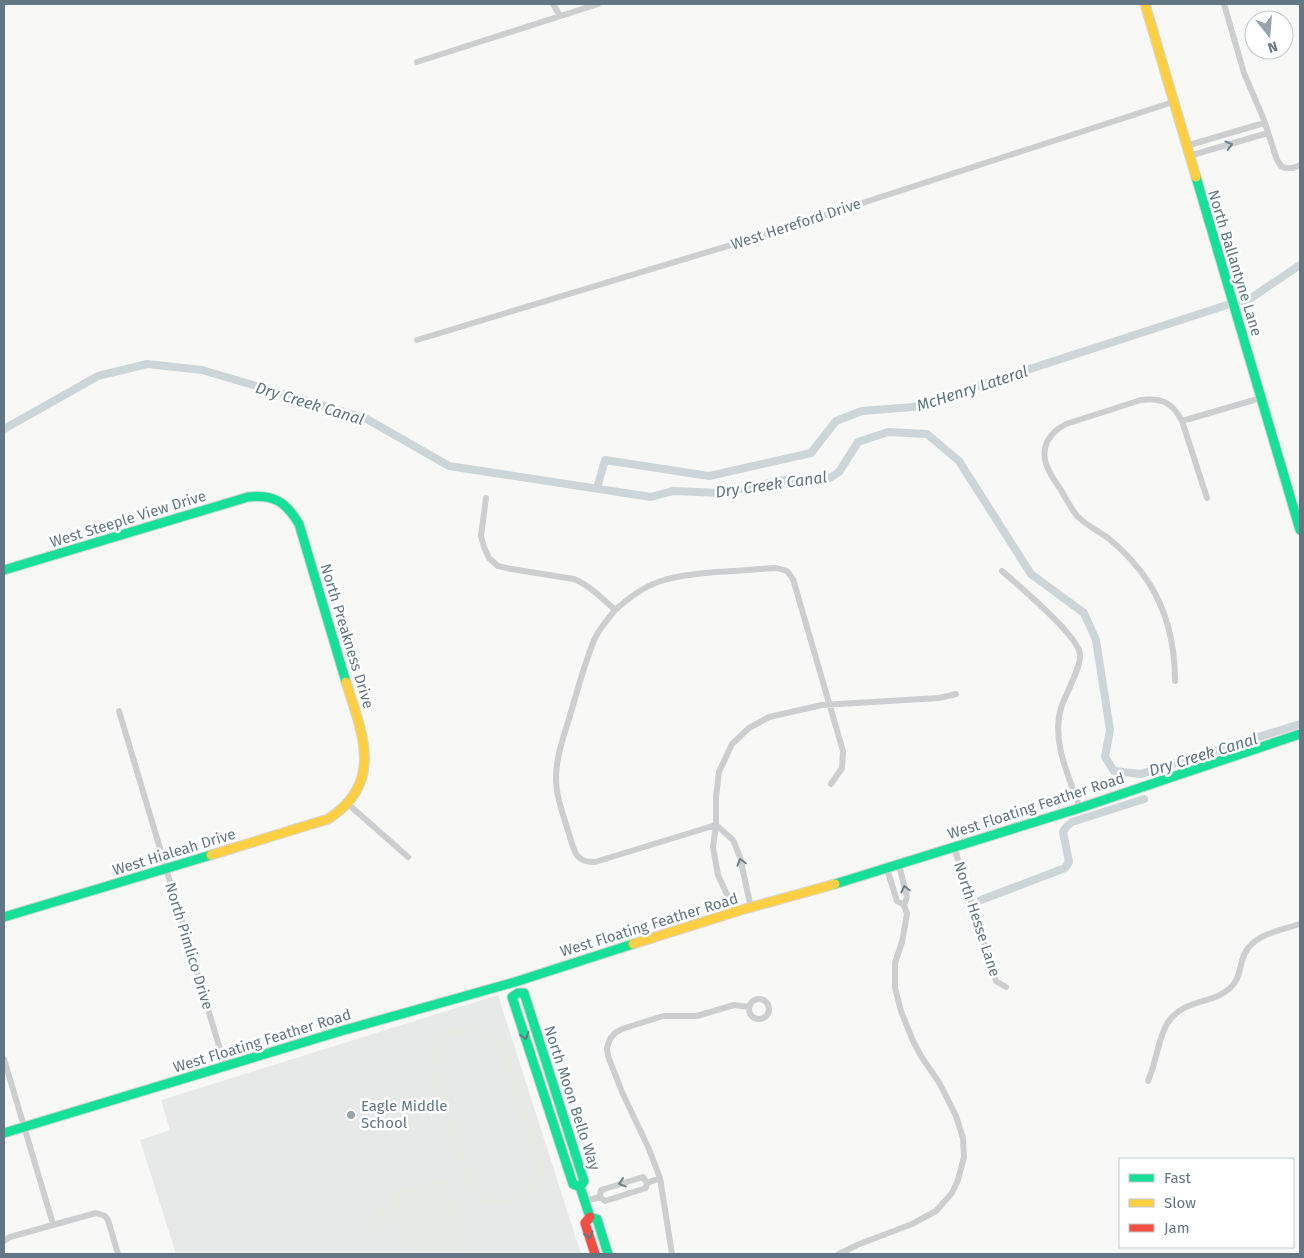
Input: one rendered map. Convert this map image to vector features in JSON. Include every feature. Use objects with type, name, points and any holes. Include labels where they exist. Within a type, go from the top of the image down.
[{"type":"street","points":[[553,4],[560,16]]},
{"type":"street","points":[[417,62],[598,4]]},
{"type":"street","name":"North Ballantyne Lane","points":[[1145,4],[1261,398],[1297,505],[1300,530]]},
{"type":"street","points":[[1226,4],[1244,73],[1277,160],[1285,168],[1300,166]]},
{"type":"street","name":"West Hereford Drive","points":[[417,340],[764,235],[1173,102]]},
{"type":"street","points":[[1186,146],[1264,123]]},
{"type":"street","points":[[1189,156],[1268,133]]},
{"type":"street","points":[[1175,681],[1175,657],[1167,622],[1146,578],[1128,556],[1108,538],[1077,516],[1049,472],[1044,460],[1045,448],[1051,435],[1058,428],[1066,424],[1141,400],[1154,398],[1164,401],[1171,405],[1178,413],[1182,422],[1207,498]]},
{"type":"street","points":[[1182,422],[1261,398]]},
{"type":"street","name":"West Steeple View Drive","points":[[4,570],[239,499],[260,495]]},
{"type":"street","name":"North Preakness Drive","points":[[260,495],[272,497],[284,503],[299,524],[362,734],[365,758],[362,776],[348,804]]},
{"type":"street","points":[[486,498],[481,536],[489,558],[498,566],[563,577],[582,583],[594,590],[615,610]]},
{"type":"street","points":[[716,825],[594,862],[588,862],[581,860],[574,851],[560,803],[556,780],[558,759],[595,638],[603,624],[615,610],[645,588],[661,581],[703,574],[777,568],[787,571],[793,579],[843,751],[842,768],[831,784]]},
{"type":"street","points":[[1002,571],[1069,634],[1080,654],[1077,668],[1061,708],[1058,742],[1080,808]]},
{"type":"street","points":[[734,913],[718,874],[713,847],[719,772],[732,744],[749,728],[769,717],[829,704],[939,698],[956,694]]},
{"type":"street","name":"North Pimlico Drive","points":[[119,711],[225,1066]]},
{"type":"street","name":"West Floating Feather Road","points":[[4,1133],[331,1034],[515,982],[734,913],[887,869],[1080,808],[1300,734]]},
{"type":"street","points":[[348,804],[408,857]]},
{"type":"street","name":"West Hialeah Drive","points":[[4,917],[313,824],[328,819],[348,804]]},
{"type":"street","points":[[716,825],[733,840],[740,857],[751,908]]},
{"type":"street","name":"North Hesse Lane","points":[[954,847],[996,981],[1006,987]]},
{"type":"street","points":[[839,1254],[856,1245],[912,1224],[936,1211],[952,1192],[958,1180],[964,1157],[963,1138],[956,1116],[940,1084],[913,1041],[900,1011],[895,988],[895,963],[902,942],[906,914],[904,905],[907,897],[899,865]]},
{"type":"street","points":[[887,869],[897,901],[904,905]]},
{"type":"street","points":[[1148,1082],[1164,1028],[1176,1014],[1192,1005],[1221,995],[1229,990],[1240,973],[1244,954],[1249,945],[1255,940],[1300,924]]},
{"type":"street","name":"North Moon Bello Way","points":[[515,982],[518,993],[512,996],[518,1015],[573,1184],[580,1187],[585,1201]]},
{"type":"street","points":[[672,1254],[660,1178],[608,1056],[610,1039],[622,1029],[663,1016],[697,1016],[734,1005],[749,1007]]},
{"type":"street","points":[[4,1059],[54,1224]]},
{"type":"street","points":[[600,1197],[601,1190],[642,1177],[647,1182]]},
{"type":"street","points":[[647,1182],[660,1178]]},
{"type":"street","points":[[600,1197],[605,1201],[646,1188],[647,1182]]},
{"type":"street","points":[[590,1217],[585,1201],[600,1197]]},
{"type":"street","points":[[4,1241],[10,1237],[91,1213],[101,1214],[106,1216],[108,1220],[118,1254]]},
{"type":"street","points":[[590,1217],[585,1223],[595,1254]]},
{"type":"street","points":[[590,1217],[596,1219],[608,1254]]},
{"type":"shaded area","name":"Eagle Middle School","points":[[498,995],[581,1254],[176,1254],[140,1140],[170,1130],[161,1100]]},
{"type":"shaded area","points":[[476,1025],[486,1028],[496,1034],[507,1048],[543,1159],[542,1176],[536,1190],[526,1200],[513,1205],[499,1206],[485,1202],[473,1193],[464,1178],[431,1077],[430,1057],[437,1041],[451,1030]],"holes":[[[471,1032],[489,1038],[500,1050],[534,1157],[535,1170],[532,1182],[516,1196],[506,1199],[494,1198],[484,1193],[474,1184],[438,1076],[437,1061],[446,1042],[458,1034]]]},
{"type":"shaded area","points":[[441,1177],[446,1180],[455,1210],[452,1215],[457,1217],[466,1247],[464,1252],[455,1254],[407,1254],[401,1234],[404,1229],[399,1227],[391,1197],[393,1192]]},
{"type":"shaded area","points":[[380,1207],[394,1214],[381,1237],[368,1230]]},
{"type":"waterway","name":"McHenry Lateral","points":[[1242,301],[1251,298],[1300,265]]},
{"type":"waterway","name":"McHenry Lateral","points":[[597,488],[605,460],[709,476],[811,453],[836,421],[862,411],[913,407],[1230,304]]},
{"type":"waterway","name":"Dry Creek Canal","points":[[4,429],[98,376],[147,364],[202,370],[365,418],[449,466],[651,497],[673,491],[722,493],[789,479],[828,479],[839,472],[858,442],[888,432],[927,434],[959,461],[1031,574],[1084,613],[1096,640],[1110,730],[1105,757],[1114,771],[1141,774],[1300,724]]},
{"type":"waterway","points":[[981,900],[1065,868],[1069,862],[1063,832],[1072,822],[1144,799]]},
{"type":"traffic: fast","points":[[1196,177],[1300,530]]},
{"type":"traffic: fast","points":[[4,570],[248,497],[272,498],[284,505],[299,524],[346,682]]},
{"type":"traffic: fast","points":[[835,884],[1080,808],[1300,734]]},
{"type":"traffic: fast","points":[[4,917],[211,855]]},
{"type":"traffic: fast","points":[[4,1133],[341,1031],[515,982],[633,944]]},
{"type":"traffic: fast","points":[[518,993],[512,997],[573,1184],[580,1187]]},
{"type":"traffic: fast","points":[[518,993],[524,993],[584,1181],[580,1187]]},
{"type":"traffic: fast","points":[[580,1187],[590,1217]]},
{"type":"traffic: fast","points":[[590,1217],[597,1219],[608,1254]]},
{"type":"traffic: slow","points":[[1145,4],[1196,177]]},
{"type":"traffic: slow","points":[[211,855],[328,819],[346,805],[357,790],[363,773],[364,756],[358,720],[346,682]]},
{"type":"traffic: slow","points":[[633,944],[741,910],[835,884]]},
{"type":"traffic: jam","points":[[590,1217],[585,1223],[595,1254]]},
{"type":"place","name":"Eagle Middle School","points":[[351,1115]]}]
